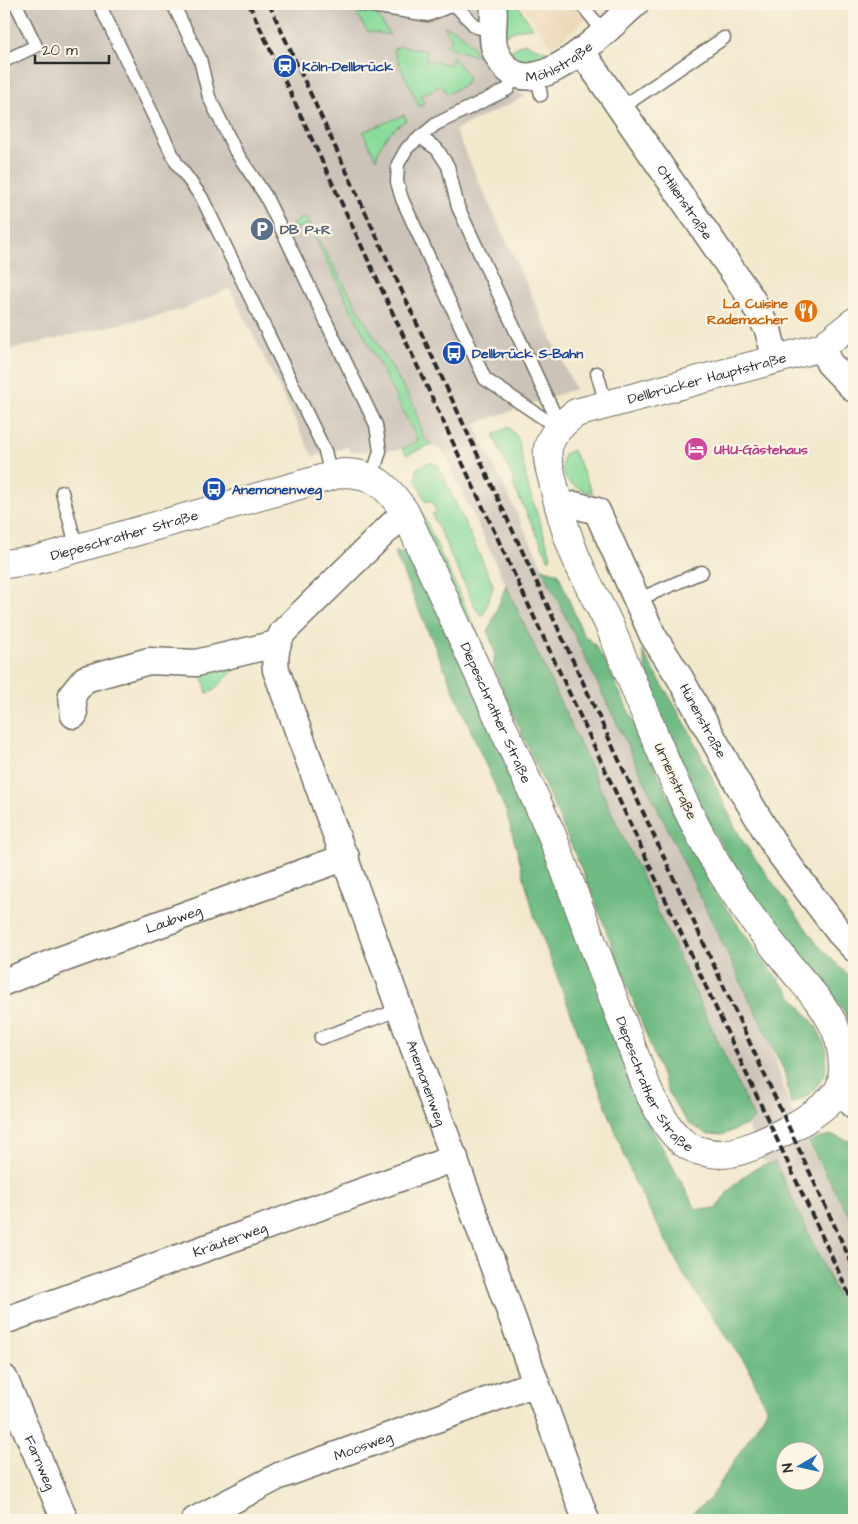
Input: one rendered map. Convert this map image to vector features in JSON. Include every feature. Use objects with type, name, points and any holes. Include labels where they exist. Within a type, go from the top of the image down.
[{"type":"street","name":"Möhlstraße","points":[[494,4],[494,48],[502,63],[531,82],[557,69],[582,52],[635,4]]},
{"type":"street","name":"Ottilienstraße","points":[[582,52],[751,298],[768,330],[776,360]]},
{"type":"street","name":"Dellbrücker Hauptstraße","points":[[559,427],[576,413],[822,346],[854,322]]},
{"type":"street","points":[[822,346],[829,363],[854,389]]},
{"type":"street","name":"Urnenstraße","points":[[559,427],[548,447],[548,460],[560,509],[582,572],[609,624],[636,692],[706,846],[736,896],[766,937],[820,1002],[835,1028],[843,1050],[847,1097]]},
{"type":"street","name":"Diepeschrather Straße","points":[[4,564],[36,560],[342,473],[358,473],[372,478],[388,489],[405,512],[551,833],[649,1093],[668,1127],[687,1145],[710,1153],[722,1154],[738,1151],[799,1124],[823,1108],[847,1097]]},
{"type":"street","name":"Hünenstraße","points":[[560,509],[575,504],[596,510],[653,636],[680,678],[778,851],[854,948]]},
{"type":"street","points":[[74,715],[72,695],[85,679],[150,661],[196,663],[276,644],[282,632],[298,615],[405,512]]},
{"type":"street","name":"Anemonenweg","points":[[276,644],[274,657],[276,670],[346,857],[586,1520]]},
{"type":"street","name":"Laubweg","points":[[4,982],[57,961],[346,857]]},
{"type":"street","name":"Kräuterweg","points":[[4,1321],[455,1158]]},
{"type":"street","name":"Farnweg","points":[[4,1378],[64,1520]]},
{"type":"street","name":"Moosweg","points":[[195,1520],[279,1476],[536,1383]]},
{"type":"lane","points":[[4,61],[36,46],[16,4]]},
{"type":"lane","points":[[99,4],[176,162],[202,198],[325,451],[331,476]]},
{"type":"lane","points":[[173,4],[200,59],[209,97],[232,144],[265,195],[376,424],[380,451],[372,478]]},
{"type":"lane","points":[[360,4],[428,15],[454,4],[476,27],[494,31]]},
{"type":"lane","points":[[581,4],[604,32]]},
{"type":"lane","points":[[621,108],[724,38]]},
{"type":"lane","points":[[531,82],[508,89],[436,124],[407,148],[398,164],[397,182],[402,199],[485,378],[559,427]]},
{"type":"lane","points":[[420,137],[436,149],[448,166],[458,207],[559,427]]},
{"type":"lane","points":[[597,373],[606,404]]},
{"type":"lane","points":[[62,492],[77,548]]},
{"type":"lane","points":[[637,600],[702,572]]},
{"type":"lane","points":[[321,1038],[401,1009]]},
{"type":"shaded area","points":[[4,4],[482,4],[479,57],[494,76],[508,88],[526,96],[455,130],[575,389],[474,424],[769,1039],[789,1105],[806,1142],[854,1225],[854,1331],[775,1162],[763,1161],[748,1126],[754,1119],[444,452],[423,439],[398,450],[351,452],[348,447],[313,457],[230,288],[181,310],[4,351]]},
{"type":"shaded area","points":[[521,4],[602,4],[552,48]]},
{"type":"green space","points":[[504,4],[517,4],[533,28],[520,29],[505,35]]},
{"type":"green space","points":[[356,12],[376,14],[390,35],[367,31]]},
{"type":"green space","points":[[444,26],[465,37],[478,57],[445,45],[452,39]]},
{"type":"green space","points":[[524,43],[556,55],[538,63],[526,62],[510,51]]},
{"type":"green space","points":[[400,46],[427,51],[426,60],[451,65],[452,56],[468,76],[466,84],[447,94],[442,85],[420,96],[424,103],[419,106],[393,50]]},
{"type":"green space","points":[[404,115],[407,120],[387,136],[376,159],[363,132]]},
{"type":"green space","points":[[305,216],[415,408],[423,438],[432,444],[407,455],[402,449],[418,441],[308,224],[295,230],[292,224]]},
{"type":"green space","points":[[509,427],[518,438],[528,487],[551,556],[549,560],[513,485],[514,480],[494,437],[495,434]]},
{"type":"green space","points":[[573,450],[593,494],[573,485],[565,477],[562,463],[564,454]]},
{"type":"green space","points":[[430,462],[438,465],[491,580],[493,587],[483,616],[477,611],[432,514],[437,512],[431,500],[426,502],[416,479],[417,468]]},
{"type":"green space","points":[[408,492],[413,494],[486,651],[482,653]]},
{"type":"green space","points":[[394,552],[403,552],[415,562],[554,863],[645,1116],[696,1209],[716,1209],[727,1193],[741,1179],[757,1168],[775,1162],[854,1331],[854,1520],[683,1520],[710,1499],[767,1410],[748,1367],[685,1277],[635,1183],[535,918],[507,814]]},
{"type":"green space","points":[[542,568],[558,573],[583,634],[595,645],[608,667],[709,883],[762,959],[816,1026],[827,1050],[825,1075],[811,1094],[791,1105],[784,1071]]},
{"type":"green space","points":[[506,585],[754,1119],[747,1125],[722,1135],[707,1134],[688,1123],[667,1089],[592,893],[493,667],[495,653],[488,632]]},
{"type":"green space","points":[[642,650],[688,728],[741,839],[818,945],[854,981],[854,1036],[843,1009],[761,909],[713,831],[651,691]]},
{"type":"green space","points":[[239,665],[213,691],[207,693],[202,674]]},
{"type":"green space","points":[[829,1135],[854,1142],[854,1225],[808,1142]]},
{"type":"railway","points":[[249,4],[854,1305]]},
{"type":"railway","points":[[269,4],[854,1268]]},
{"type":"place","name":"Köln-Dellbrück","points":[[285,66]]},
{"type":"place","name":"DB P+R","points":[[262,229]]},
{"type":"place","name":"La Cuisine Rademacher","points":[[806,311]]},
{"type":"place","name":"Dellbrück S-Bahn","points":[[454,353]]},
{"type":"place","name":"UHU-Gästehaus","points":[[696,449]]},
{"type":"place","name":"Anemonenweg","points":[[214,489]]}]
